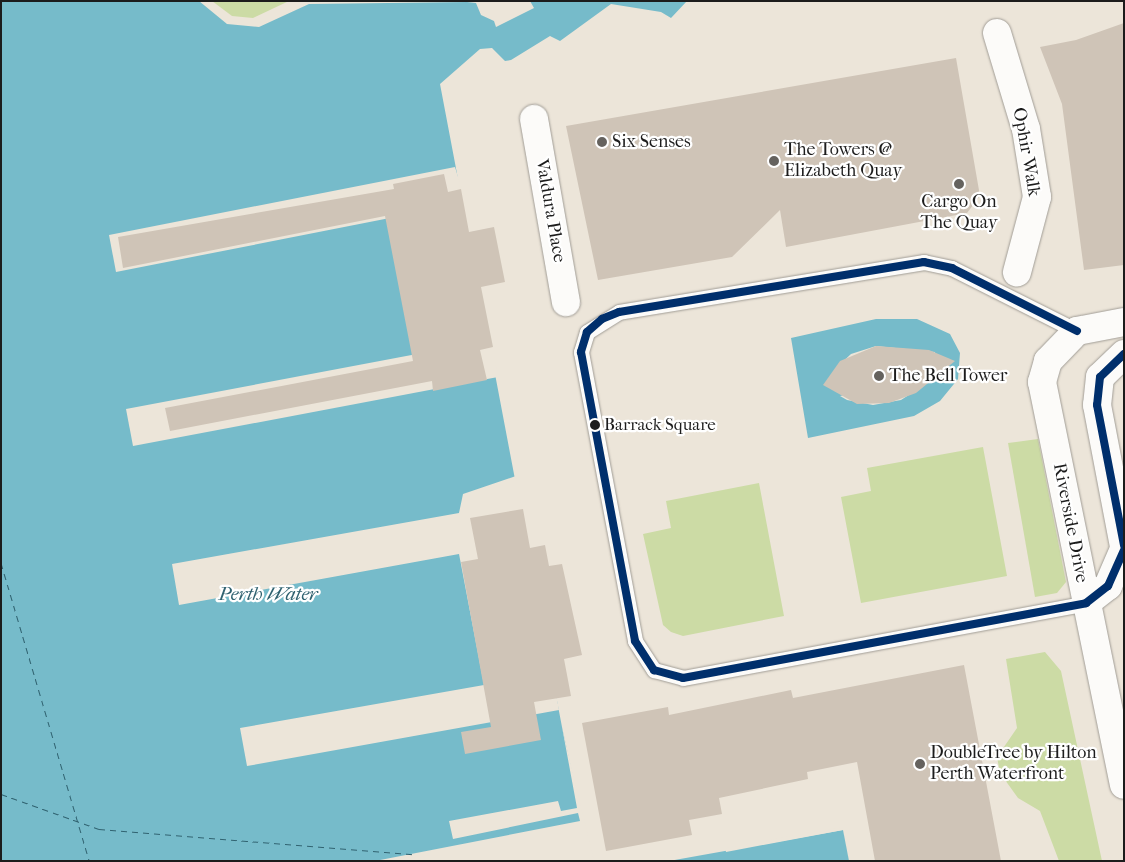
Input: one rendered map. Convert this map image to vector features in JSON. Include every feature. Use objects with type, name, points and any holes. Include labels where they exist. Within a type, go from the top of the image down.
[{"type":"main road","name":"Ophir Walk","points":[[997,33],[1026,130],[1037,197],[1017,272]]},
{"type":"main road","name":"Valdura Place","points":[[534,120],[566,302]]},
{"type":"main road","points":[[1077,331],[1124,322]]},
{"type":"main road","name":"Riverside Drive","points":[[1077,331],[1052,356],[1042,382],[1124,785]]},
{"type":"main road","points":[[1086,603],[1108,586],[1124,548],[1097,405],[1100,377],[1124,354]]},
{"type":"lane","points":[[1077,331],[952,268],[924,262],[619,312],[587,332],[581,352],[635,641],[654,670],[683,678],[1086,603]]},
{"type":"green space","points":[[212,1],[289,1],[253,18],[232,16]]},
{"type":"green space","points":[[1038,439],[1066,582],[1057,593],[1035,597],[1008,443]]},
{"type":"green space","points":[[983,447],[1007,576],[861,603],[841,497],[871,491],[867,468]]},
{"type":"green space","points":[[759,483],[784,616],[683,636],[671,632],[663,625],[643,534],[671,528],[666,501]]},
{"type":"green space","points":[[1045,652],[1061,671],[1102,861],[1059,861],[1040,811],[1018,798],[1000,773],[997,757],[1017,728],[1006,659]]},
{"type":"water","name":"Perth Water","points":[[1,1],[199,1],[227,24],[259,27],[309,4],[467,2],[476,3],[481,15],[494,21],[496,27],[534,8],[530,1],[687,1],[671,18],[661,12],[611,4],[560,41],[550,36],[511,60],[505,61],[492,48],[480,49],[440,84],[562,727],[592,861],[1,861]]},
{"type":"water","points":[[876,319],[917,319],[950,334],[960,353],[958,379],[940,401],[914,416],[808,438],[791,338]],"holes":[[[876,346],[935,352],[929,381],[940,375],[901,400],[873,405],[847,400],[840,396],[845,395],[835,369],[851,354]]]},
{"type":"water","points":[[843,830],[849,861],[669,861]]},
{"type":"pier","points":[[455,167],[466,203],[116,272],[109,235]]},
{"type":"pier","points":[[491,340],[498,377],[133,446],[126,409]]},
{"type":"pier","points":[[516,476],[559,710],[247,766],[240,728],[484,685],[459,554],[179,605],[172,564],[459,513],[463,494]]},
{"type":"pier","points":[[562,727],[594,861],[375,861],[580,821],[578,813],[453,839],[449,821],[558,801],[561,811],[577,808]]},
{"type":"pier","points":[[842,827],[843,830],[726,852],[725,848]]},
{"type":"building","points":[[1124,23],[1124,265],[1084,270],[1062,104],[1040,47],[1076,40]]},
{"type":"building","name":"The Towers @ Elizabeth Quay","points":[[956,58],[980,196],[967,213],[786,247],[780,210],[732,257],[598,280],[566,126]]},
{"type":"building","points":[[444,174],[448,192],[461,189],[469,232],[494,227],[505,282],[481,287],[493,347],[480,350],[487,380],[433,391],[432,381],[170,431],[165,408],[413,361],[385,216],[123,268],[118,237],[394,189],[393,184]]},
{"type":"building","name":"The Bell Tower","points":[[876,346],[929,350],[955,361],[916,393],[889,403],[857,404],[823,385],[840,361]]},
{"type":"building","points":[[523,509],[530,548],[545,545],[549,566],[562,564],[582,655],[564,659],[571,696],[534,702],[541,740],[465,754],[461,732],[491,727],[461,562],[478,559],[470,518]]},
{"type":"building","points":[[964,665],[1001,861],[875,861],[857,762],[807,772],[808,779],[719,798],[722,814],[689,820],[692,835],[606,851],[582,723],[668,707],[669,715],[791,690],[793,698]]},
{"type":"ferry route","points":[[1,563],[89,861]]},
{"type":"ferry route","points":[[1,794],[99,829],[413,854]]},
{"type":"transit line","points":[[1077,331],[952,268],[924,262],[619,312],[602,319],[587,332],[581,352],[635,641],[654,670],[683,678],[1086,603],[1108,586],[1124,550]]},
{"type":"transit line","points":[[1124,354],[1100,377],[1097,405],[1124,545]]},
{"type":"place","name":"Six Senses","points":[[602,142]]},
{"type":"place","name":"The Towers @ Elizabeth Quay","points":[[774,161]]},
{"type":"place","name":"Cargo On The Quay","points":[[959,184]]},
{"type":"place","name":"The Bell Tower","points":[[879,376]]},
{"type":"place","name":"Barrack Square","points":[[595,425]]},
{"type":"place","name":"DoubleTree by Hilton Perth Waterfront","points":[[920,764]]}]
